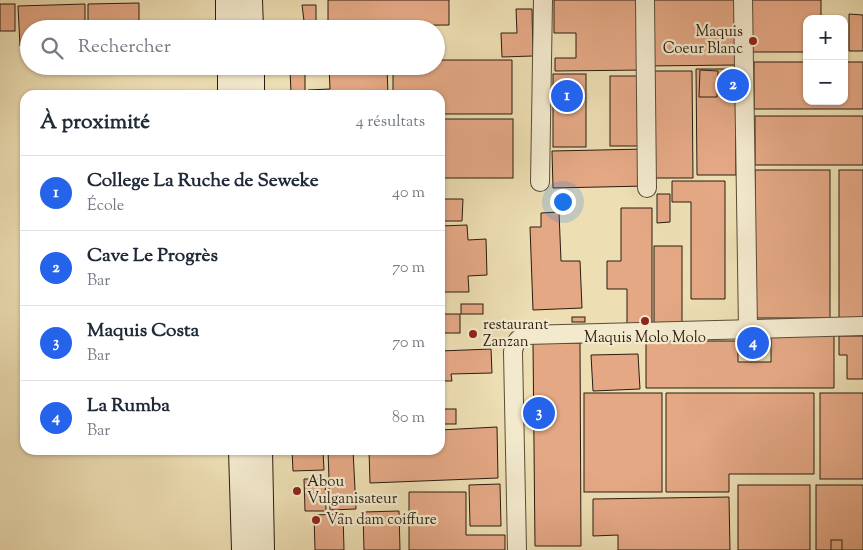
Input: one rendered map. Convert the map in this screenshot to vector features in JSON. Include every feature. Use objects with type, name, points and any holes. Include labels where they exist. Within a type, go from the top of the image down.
[{"type":"main road","points":[[228,0],[228,20]]},
{"type":"main road","points":[[250,0],[251,20]]},
{"type":"main road","points":[[230,75],[230,90]]},
{"type":"main road","points":[[252,75],[252,90]]},
{"type":"main road","points":[[241,455],[244,550]]},
{"type":"main road","points":[[260,455],[262,550]]},
{"type":"street","points":[[540,182],[543,0]]},
{"type":"street","points":[[645,0],[647,188]]},
{"type":"street","points":[[743,0],[748,329]]},
{"type":"street","points":[[517,550],[513,352],[520,337],[524,335],[863,326]]},
{"type":"building","points":[[328,0],[449,0],[449,25],[445,25],[445,20],[328,20]]},
{"type":"building","points":[[554,0],[644,0],[644,70],[555,71],[555,58],[576,58],[576,33],[554,33]]},
{"type":"building","points":[[646,0],[736,0],[736,65],[647,66]]},
{"type":"building","points":[[751,0],[821,0],[821,15],[803,15],[803,52],[751,52]]},
{"type":"building","points":[[139,3],[139,20],[88,20],[88,4]]},
{"type":"building","points":[[0,4],[15,4],[15,31],[0,31]]},
{"type":"building","points":[[85,4],[85,20],[20,20],[20,46],[18,6]]},
{"type":"building","points":[[302,5],[316,5],[316,20],[304,20]]},
{"type":"building","points":[[516,9],[532,9],[533,56],[502,57],[501,33],[517,33]]},
{"type":"building","points":[[849,14],[863,15],[863,51],[849,51]]},
{"type":"building","points":[[445,60],[512,60],[512,114],[445,114],[445,90],[393,90],[393,75],[445,75]]},
{"type":"building","points":[[754,62],[803,62],[803,105],[848,105],[848,62],[863,62],[863,109],[754,109]]},
{"type":"building","points":[[696,69],[735,69],[736,175],[697,175]]},
{"type":"building","points":[[700,70],[718,71],[717,97],[699,97]]},
{"type":"building","points":[[649,71],[692,71],[693,178],[650,178]]},
{"type":"building","points":[[553,74],[586,74],[586,147],[553,147]]},
{"type":"building","points":[[290,75],[305,75],[305,90],[291,90]]},
{"type":"building","points":[[329,75],[387,75],[388,90],[308,90],[330,89]]},
{"type":"building","points":[[610,76],[642,76],[642,146],[610,146]]},
{"type":"building","points":[[755,116],[863,116],[863,165],[755,165]]},
{"type":"building","points":[[445,119],[513,119],[513,178],[445,178]]},
{"type":"building","points":[[646,149],[647,186],[553,188],[552,151]]},
{"type":"building","points":[[755,170],[830,170],[830,318],[755,318]]},
{"type":"building","points":[[839,170],[863,170],[863,318],[839,318]]},
{"type":"building","points":[[672,181],[725,181],[725,299],[691,299],[691,202],[672,202]]},
{"type":"building","points":[[657,194],[670,194],[670,222],[657,223]]},
{"type":"building","points":[[445,199],[463,199],[462,221],[445,221]]},
{"type":"building","points":[[621,208],[652,208],[652,324],[627,324],[627,289],[607,289],[607,261],[621,261]]},
{"type":"building","points":[[559,212],[561,261],[580,261],[582,308],[533,310],[530,227],[541,227],[541,213]]},
{"type":"building","points":[[467,225],[468,240],[486,239],[487,275],[468,276],[469,292],[445,292],[445,226]]},
{"type":"building","points":[[654,246],[682,246],[682,324],[654,324]]},
{"type":"building","points":[[461,304],[483,304],[483,314],[461,314]]},
{"type":"building","points":[[445,314],[460,314],[460,333],[445,333]]},
{"type":"building","points":[[572,317],[585,317],[585,322],[572,322]]},
{"type":"building","points":[[771,335],[834,335],[834,388],[646,388],[646,341],[738,341],[738,362],[771,362]]},
{"type":"building","points":[[839,336],[863,336],[863,379],[847,379],[847,355],[839,355]]},
{"type":"building","points":[[745,337],[762,337],[762,352],[745,352]]},
{"type":"building","points":[[533,343],[580,343],[581,546],[535,546]]},
{"type":"building","points":[[491,349],[492,373],[451,374],[452,381],[445,381],[445,351]]},
{"type":"building","points":[[638,354],[640,389],[593,391],[591,355]]},
{"type":"building","points":[[584,393],[662,393],[662,492],[584,492]]},
{"type":"building","points":[[666,393],[814,393],[814,474],[729,474],[729,492],[666,492]]},
{"type":"building","points":[[820,393],[863,393],[863,479],[820,479]]},
{"type":"building","points":[[445,409],[456,409],[456,424],[445,424]]},
{"type":"building","points":[[497,427],[498,478],[370,483],[369,455],[445,455],[445,430]]},
{"type":"building","points":[[292,455],[323,455],[324,470],[293,471]]},
{"type":"building","points":[[328,455],[353,455],[356,509],[330,510]]},
{"type":"building","points":[[304,479],[325,479],[326,511],[305,511]]},
{"type":"building","points":[[500,484],[501,526],[470,526],[469,485]]},
{"type":"building","points":[[738,485],[810,485],[810,550],[738,550]]},
{"type":"building","points":[[816,485],[863,485],[863,550],[816,550]]},
{"type":"building","points":[[409,492],[466,492],[466,535],[505,535],[505,550],[409,550]]},
{"type":"building","points":[[729,497],[730,550],[618,550],[618,535],[593,536],[593,499]]},
{"type":"building","points":[[399,511],[400,550],[364,550],[363,512]]},
{"type":"building","points":[[343,514],[344,550],[315,550],[314,515]]},
{"type":"building","points":[[831,540],[842,540],[842,550],[831,550]]},
{"type":"place","name":"Maquis Coeur Blanc","points":[[753,41]]},
{"type":"place","name":"Cave Le Progrès","points":[[733,85]]},
{"type":"place","name":"College La Ruche de Seweke","points":[[567,96]]},
{"type":"place","name":"Maquis Molo Molo","points":[[645,321]]},
{"type":"place","name":"restaurant Zanzan","points":[[473,334]]},
{"type":"place","name":"La Rumba","points":[[753,343]]},
{"type":"place","name":"Maquis Costa","points":[[539,413]]},
{"type":"place","name":"Abou Vulganisateur","points":[[297,491]]},
{"type":"place","name":"Van dam coiffure","points":[[316,520]]}]
